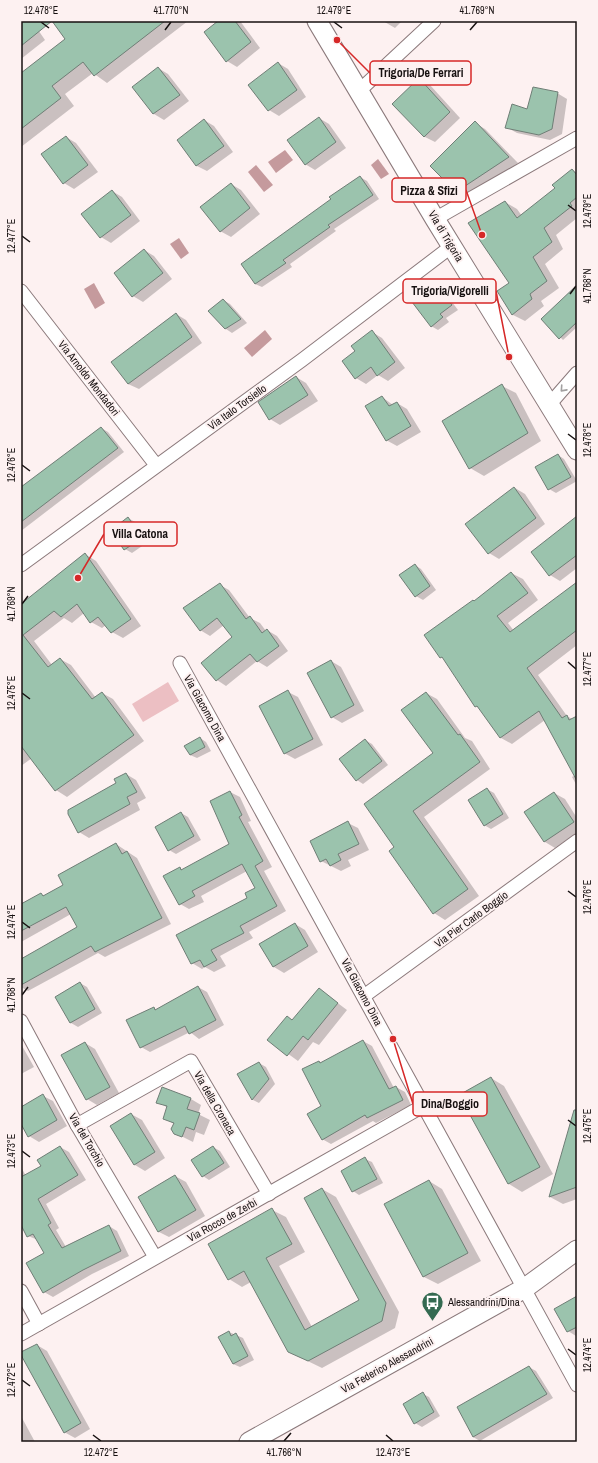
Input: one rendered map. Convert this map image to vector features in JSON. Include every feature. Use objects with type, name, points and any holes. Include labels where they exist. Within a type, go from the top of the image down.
[{"type":"street","name":"Via di Trigoria","points":[[317,21],[435,219],[577,450]]},
{"type":"street","points":[[359,92],[434,21]]},
{"type":"street","points":[[435,219],[577,138]]},
{"type":"street","name":"Via Italo Torsiello","points":[[21,565],[156,465],[302,360],[452,246]]},
{"type":"street","name":"Via Arnoldo Mondadori","points":[[21,291],[156,465]]},
{"type":"street","points":[[549,405],[577,373]]},
{"type":"street","name":"Via Giacomo Dina","points":[[180,663],[577,1385]]},
{"type":"street","name":"Via Pier Carlo Boggio","points":[[364,996],[577,841]]},
{"type":"street","name":"Via del Torchio","points":[[21,1021],[77,1125],[156,1257]]},
{"type":"street","name":"Via della Cronaca","points":[[77,1125],[191,1061],[269,1194]]},
{"type":"street","name":"Via Rocco de Zerbi","points":[[21,1334],[423,1106]]},
{"type":"street","name":"Via Federico Alessandrini","points":[[249,1442],[525,1288],[577,1250]]},
{"type":"street","points":[[21,1292],[39,1324]]},
{"type":"shaded area","points":[[285,150],[293,160],[276,173],[268,162]]},
{"type":"shaded area","points":[[378,159],[389,174],[381,179],[371,165]]},
{"type":"shaded area","points":[[256,165],[273,185],[264,192],[248,172]]},
{"type":"shaded area","points":[[179,238],[189,253],[181,259],[170,244]]},
{"type":"shaded area","points":[[94,283],[105,303],[95,309],[84,289]]},
{"type":"shaded area","points":[[265,330],[272,339],[252,357],[244,348]]},
{"type":"shaded area","points":[[168,682],[179,701],[143,722],[132,704]]},
{"type":"building","points":[[21,21],[52,21],[21,46]]},
{"type":"building","points":[[52,21],[165,21],[94,76],[83,62],[52,86],[61,98],[21,129],[21,73],[65,39]]},
{"type":"building","points":[[218,21],[235,21],[251,42],[226,62],[204,32]]},
{"type":"building","points":[[278,62],[297,90],[268,111],[248,85]]},
{"type":"building","points":[[158,67],[180,95],[153,114],[132,87]]},
{"type":"building","points":[[419,78],[450,112],[424,137],[392,104]]},
{"type":"building","points":[[533,87],[558,92],[552,129],[539,135],[505,128],[512,104],[527,109]]},
{"type":"building","points":[[319,117],[336,142],[305,165],[287,140]]},
{"type":"building","points":[[204,119],[224,146],[196,166],[177,140]]},
{"type":"building","points":[[475,121],[509,157],[456,192],[430,166]]},
{"type":"building","points":[[66,136],[88,165],[63,184],[41,154]]},
{"type":"building","points":[[572,169],[577,175],[577,197],[570,203],[572,206],[544,228],[552,242],[533,257],[547,281],[530,294],[532,299],[512,315],[497,291],[509,283],[468,223],[505,201],[517,218],[555,188],[552,185]]},
{"type":"building","points":[[360,176],[373,195],[328,225],[330,227],[283,260],[286,263],[255,284],[241,264],[331,199],[329,197]]},
{"type":"building","points":[[231,183],[250,208],[220,232],[200,207]]},
{"type":"building","points":[[112,190],[131,215],[100,238],[81,214]]},
{"type":"building","points":[[144,249],[163,273],[132,297],[114,273]]},
{"type":"building","points":[[577,285],[577,322],[559,339],[541,319]]},
{"type":"building","points":[[439,289],[452,305],[440,314],[443,317],[431,327],[412,302],[424,293],[428,298]]},
{"type":"building","points":[[223,299],[241,319],[225,329],[208,311]]},
{"type":"building","points":[[176,313],[192,337],[128,384],[111,362]]},
{"type":"building","points":[[372,330],[395,362],[377,376],[371,367],[355,379],[342,361],[355,351],[351,346]]},
{"type":"building","points":[[296,376],[308,395],[269,420],[258,402]]},
{"type":"building","points":[[502,384],[528,433],[469,469],[442,421]]},
{"type":"building","points":[[382,396],[389,406],[397,402],[411,426],[386,441],[365,406]]},
{"type":"building","points":[[101,427],[118,448],[21,522],[21,487]]},
{"type":"building","points":[[558,454],[571,477],[548,490],[535,467]]},
{"type":"building","points":[[514,487],[536,518],[488,554],[465,524]]},
{"type":"building","points":[[577,516],[577,555],[549,576],[531,552]]},
{"type":"building","points":[[128,517],[142,538],[124,550],[113,534],[122,528],[119,524]]},
{"type":"building","points":[[85,553],[131,619],[111,633],[98,617],[90,623],[77,604],[61,617],[54,611],[23,635],[48,667],[60,658],[92,699],[102,692],[134,735],[55,791],[21,746],[21,604]]},
{"type":"building","points":[[415,564],[430,586],[415,597],[399,575]]},
{"type":"building","points":[[511,572],[528,593],[497,616],[510,632],[577,582],[577,630],[527,668],[562,718],[567,715],[569,720],[577,716],[577,781],[539,711],[500,738],[477,706],[475,707],[442,657],[440,658],[424,635],[473,600],[474,601]]},
{"type":"building","points":[[220,583],[246,619],[250,616],[262,633],[267,629],[279,646],[257,662],[250,654],[216,681],[201,663],[232,637],[217,618],[200,631],[183,608]]},
{"type":"building","points":[[331,660],[354,705],[331,718],[307,673]]},
{"type":"building","points":[[288,690],[313,739],[284,754],[259,706]]},
{"type":"building","points":[[426,692],[458,735],[460,734],[480,762],[413,811],[468,889],[433,914],[389,851],[394,847],[364,804],[433,753],[401,710]]},
{"type":"building","points":[[200,737],[205,747],[190,755],[184,746]]},
{"type":"building","points":[[365,739],[382,761],[356,781],[339,759]]},
{"type":"building","points":[[126,773],[137,792],[127,797],[130,804],[78,833],[68,814],[68,810],[116,783],[114,779]]},
{"type":"building","points":[[487,788],[503,814],[484,826],[468,800]]},
{"type":"building","points":[[230,791],[242,815],[239,817],[263,861],[255,866],[277,906],[240,926],[244,933],[211,950],[217,960],[204,967],[200,960],[191,964],[176,935],[247,898],[245,893],[255,888],[242,864],[192,891],[195,896],[179,905],[163,876],[180,867],[181,870],[229,844],[210,801]]},
{"type":"building","points":[[554,792],[574,822],[544,842],[524,812]]},
{"type":"building","points":[[181,812],[194,836],[168,851],[155,827]]},
{"type":"building","points":[[348,821],[359,844],[338,854],[341,860],[330,866],[326,859],[320,862],[310,841]]},
{"type":"building","points":[[116,843],[122,854],[127,851],[162,918],[95,952],[91,946],[21,985],[21,959],[77,927],[66,907],[21,931],[21,904],[41,893],[43,896],[63,885],[58,875]]},
{"type":"building","points":[[295,923],[308,946],[273,967],[259,944]]},
{"type":"building","points":[[80,982],[95,1009],[70,1023],[55,997]]},
{"type":"building","points":[[198,986],[216,1020],[189,1034],[185,1026],[140,1048],[126,1020],[154,1007],[155,1010]]},
{"type":"building","points":[[319,988],[338,1003],[308,1040],[303,1036],[287,1056],[267,1040],[287,1016],[292,1020]]},
{"type":"building","points":[[363,1040],[389,1089],[396,1086],[403,1100],[367,1118],[365,1115],[322,1140],[307,1114],[321,1106],[302,1069],[319,1061],[320,1063]]},
{"type":"building","points":[[85,1042],[110,1087],[86,1100],[61,1055]]},
{"type":"building","points":[[259,1062],[269,1079],[252,1100],[237,1074]]},
{"type":"building","points":[[491,1077],[540,1167],[508,1184],[459,1095]]},
{"type":"building","points":[[162,1087],[191,1098],[187,1109],[200,1113],[194,1130],[186,1127],[182,1137],[174,1134],[171,1129],[174,1123],[163,1119],[167,1106],[156,1103]]},
{"type":"building","points":[[43,1094],[57,1120],[28,1137],[21,1124],[21,1107]]},
{"type":"building","points":[[574,1110],[577,1110],[577,1187],[549,1197]]},
{"type":"building","points":[[131,1113],[155,1152],[134,1165],[110,1126]]},
{"type":"building","points":[[60,1146],[78,1175],[38,1199],[51,1223],[48,1225],[62,1248],[109,1225],[121,1251],[83,1270],[43,1293],[26,1263],[44,1253],[33,1234],[27,1237],[21,1225],[21,1177],[41,1166],[37,1160]]},
{"type":"building","points":[[213,1146],[224,1163],[202,1177],[191,1160]]},
{"type":"building","points":[[365,1157],[377,1179],[352,1192],[341,1171]]},
{"type":"building","points":[[175,1175],[196,1210],[158,1232],[138,1197]]},
{"type":"building","points":[[429,1180],[468,1253],[423,1277],[384,1204]]},
{"type":"building","points":[[322,1188],[386,1303],[382,1321],[308,1361],[288,1352],[244,1271],[228,1280],[208,1244],[272,1208],[292,1244],[266,1258],[305,1330],[359,1300],[304,1198]]},
{"type":"building","points":[[577,1296],[577,1327],[567,1332],[554,1309]]},
{"type":"building","points":[[229,1331],[231,1336],[236,1333],[248,1356],[233,1364],[218,1337]]},
{"type":"building","points":[[37,1344],[81,1423],[64,1433],[21,1355],[21,1352]]},
{"type":"building","points":[[529,1366],[547,1394],[473,1437],[457,1407]]},
{"type":"building","points":[[423,1392],[434,1412],[414,1424],[403,1404]]},
{"type":"place","name":"Trigoria/De Ferrari","points":[[337,40]]},
{"type":"place","name":"Pizza & Sfizi","points":[[482,235]]},
{"type":"place","name":"Trigoria/Vigorelli","points":[[509,357]]},
{"type":"place","name":"Villa Catona","points":[[78,578]]},
{"type":"place","name":"Dina/Boggio","points":[[393,1039]]},
{"type":"place","name":"Alessandrini/Dina","points":[[433,1322]]}]
